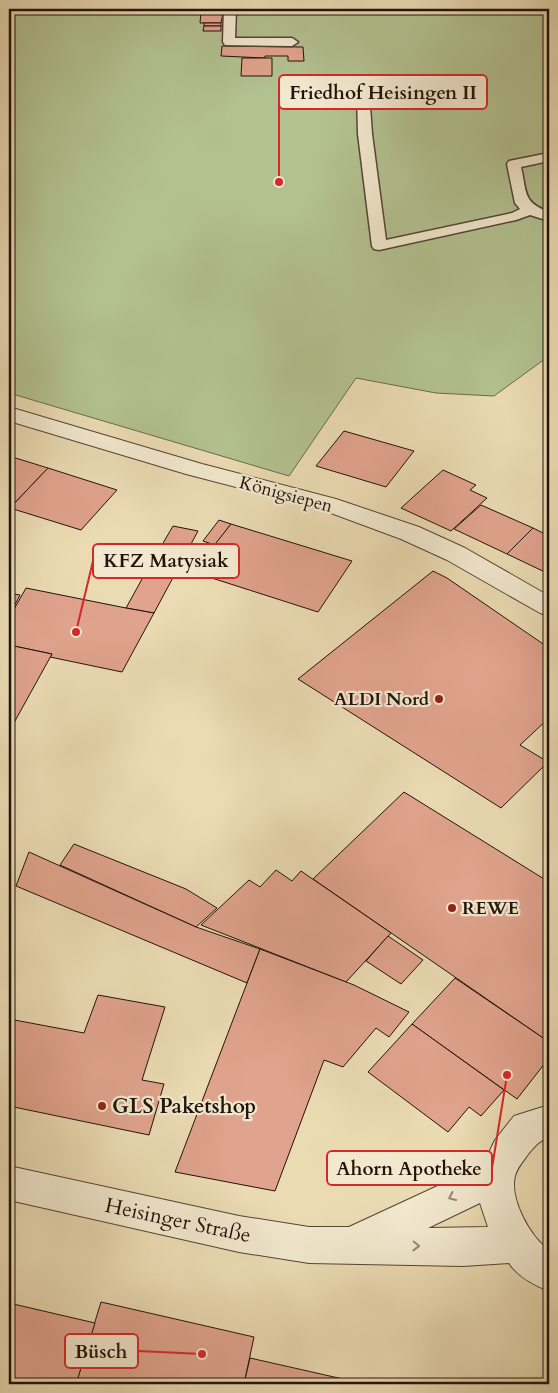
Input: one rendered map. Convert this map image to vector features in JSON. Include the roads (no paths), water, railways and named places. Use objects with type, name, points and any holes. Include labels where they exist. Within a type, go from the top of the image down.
[{"type":"street","name":"Königsiepen","points":[[9,414],[184,467],[328,504],[410,533],[456,554],[549,607]]},
{"type":"street","points":[[549,1121],[527,1128],[508,1152],[496,1177],[499,1207],[504,1221],[527,1257],[549,1272]]},
{"type":"street","name":"Heisinger Straße","points":[[350,1246],[496,1177]]},
{"type":"street","name":"Heisinger Straße","points":[[9,1184],[239,1234],[309,1246],[463,1247],[518,1244]]},
{"type":"lane","points":[[230,9],[229,42],[292,42]]},
{"type":"lane","points":[[363,92],[365,134],[379,246],[516,216],[530,210]]},
{"type":"lane","points":[[549,157],[514,164],[522,203],[530,210],[549,217]]},
{"type":"place","name":"Friedhof Heisingen II","points":[[279,182]]},
{"type":"place","name":"KFZ Matysiak","points":[[76,632]]},
{"type":"place","name":"ALDI Nord","points":[[439,699]]},
{"type":"place","name":"REWE","points":[[452,908]]},
{"type":"place","name":"Ahorn Apotheke","points":[[507,1075]]},
{"type":"place","name":"GLS Paketshop","points":[[102,1106]]},
{"type":"place","name":"Büsch","points":[[202,1354]]}]
